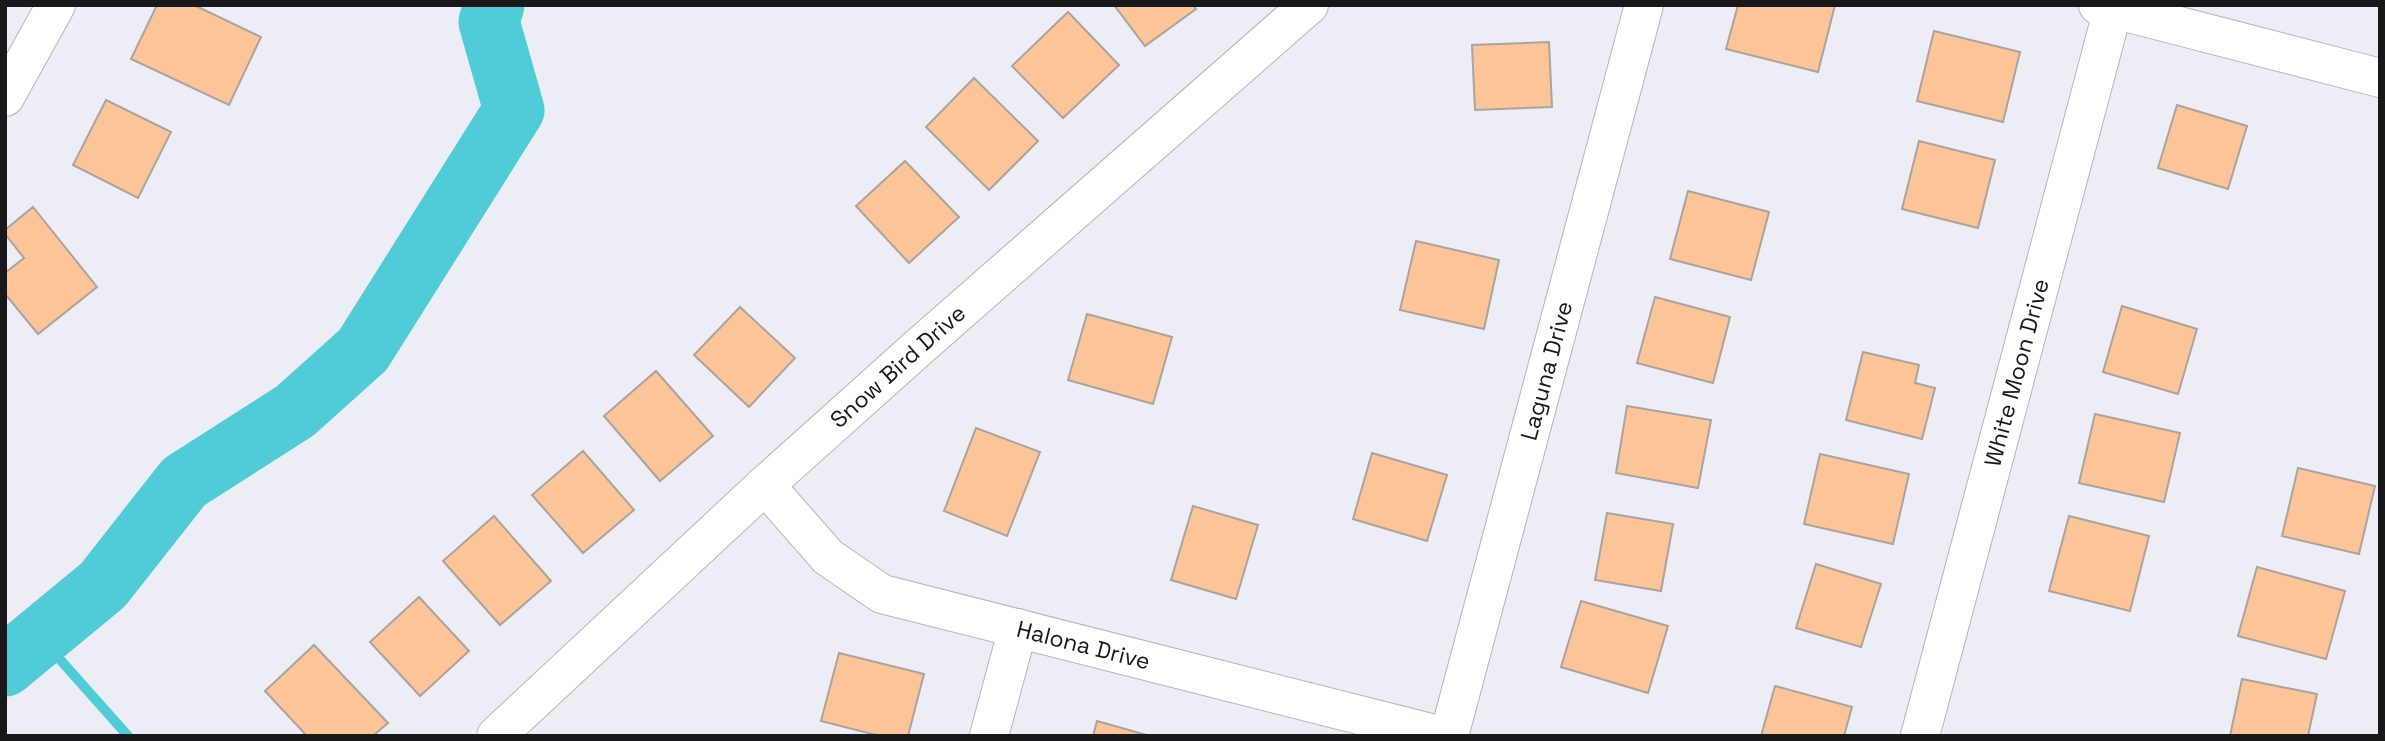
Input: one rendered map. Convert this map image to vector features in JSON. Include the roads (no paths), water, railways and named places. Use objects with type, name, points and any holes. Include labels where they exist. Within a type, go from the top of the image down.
[{"type":"street","points":[[5,97],[55,5]]},
{"type":"street","name":"Snow Bird Drive","points":[[496,736],[765,485],[1309,5]]},
{"type":"street","name":"Laguna Drive","points":[[1450,736],[1644,5]]},
{"type":"street","points":[[2106,7],[2380,78]]},
{"type":"street","name":"White Moon Drive","points":[[1920,736],[2106,7]]},
{"type":"street","name":"Halona Drive","points":[[765,485],[828,557],[882,594],[1442,736]]},
{"type":"street","points":[[989,736],[1018,628]]},
{"type":"waterway","points":[[5,666],[103,585],[184,482],[295,411],[363,350],[514,110],[489,22],[494,5]]},
{"type":"waterway","points":[[40,637],[128,736]]}]
